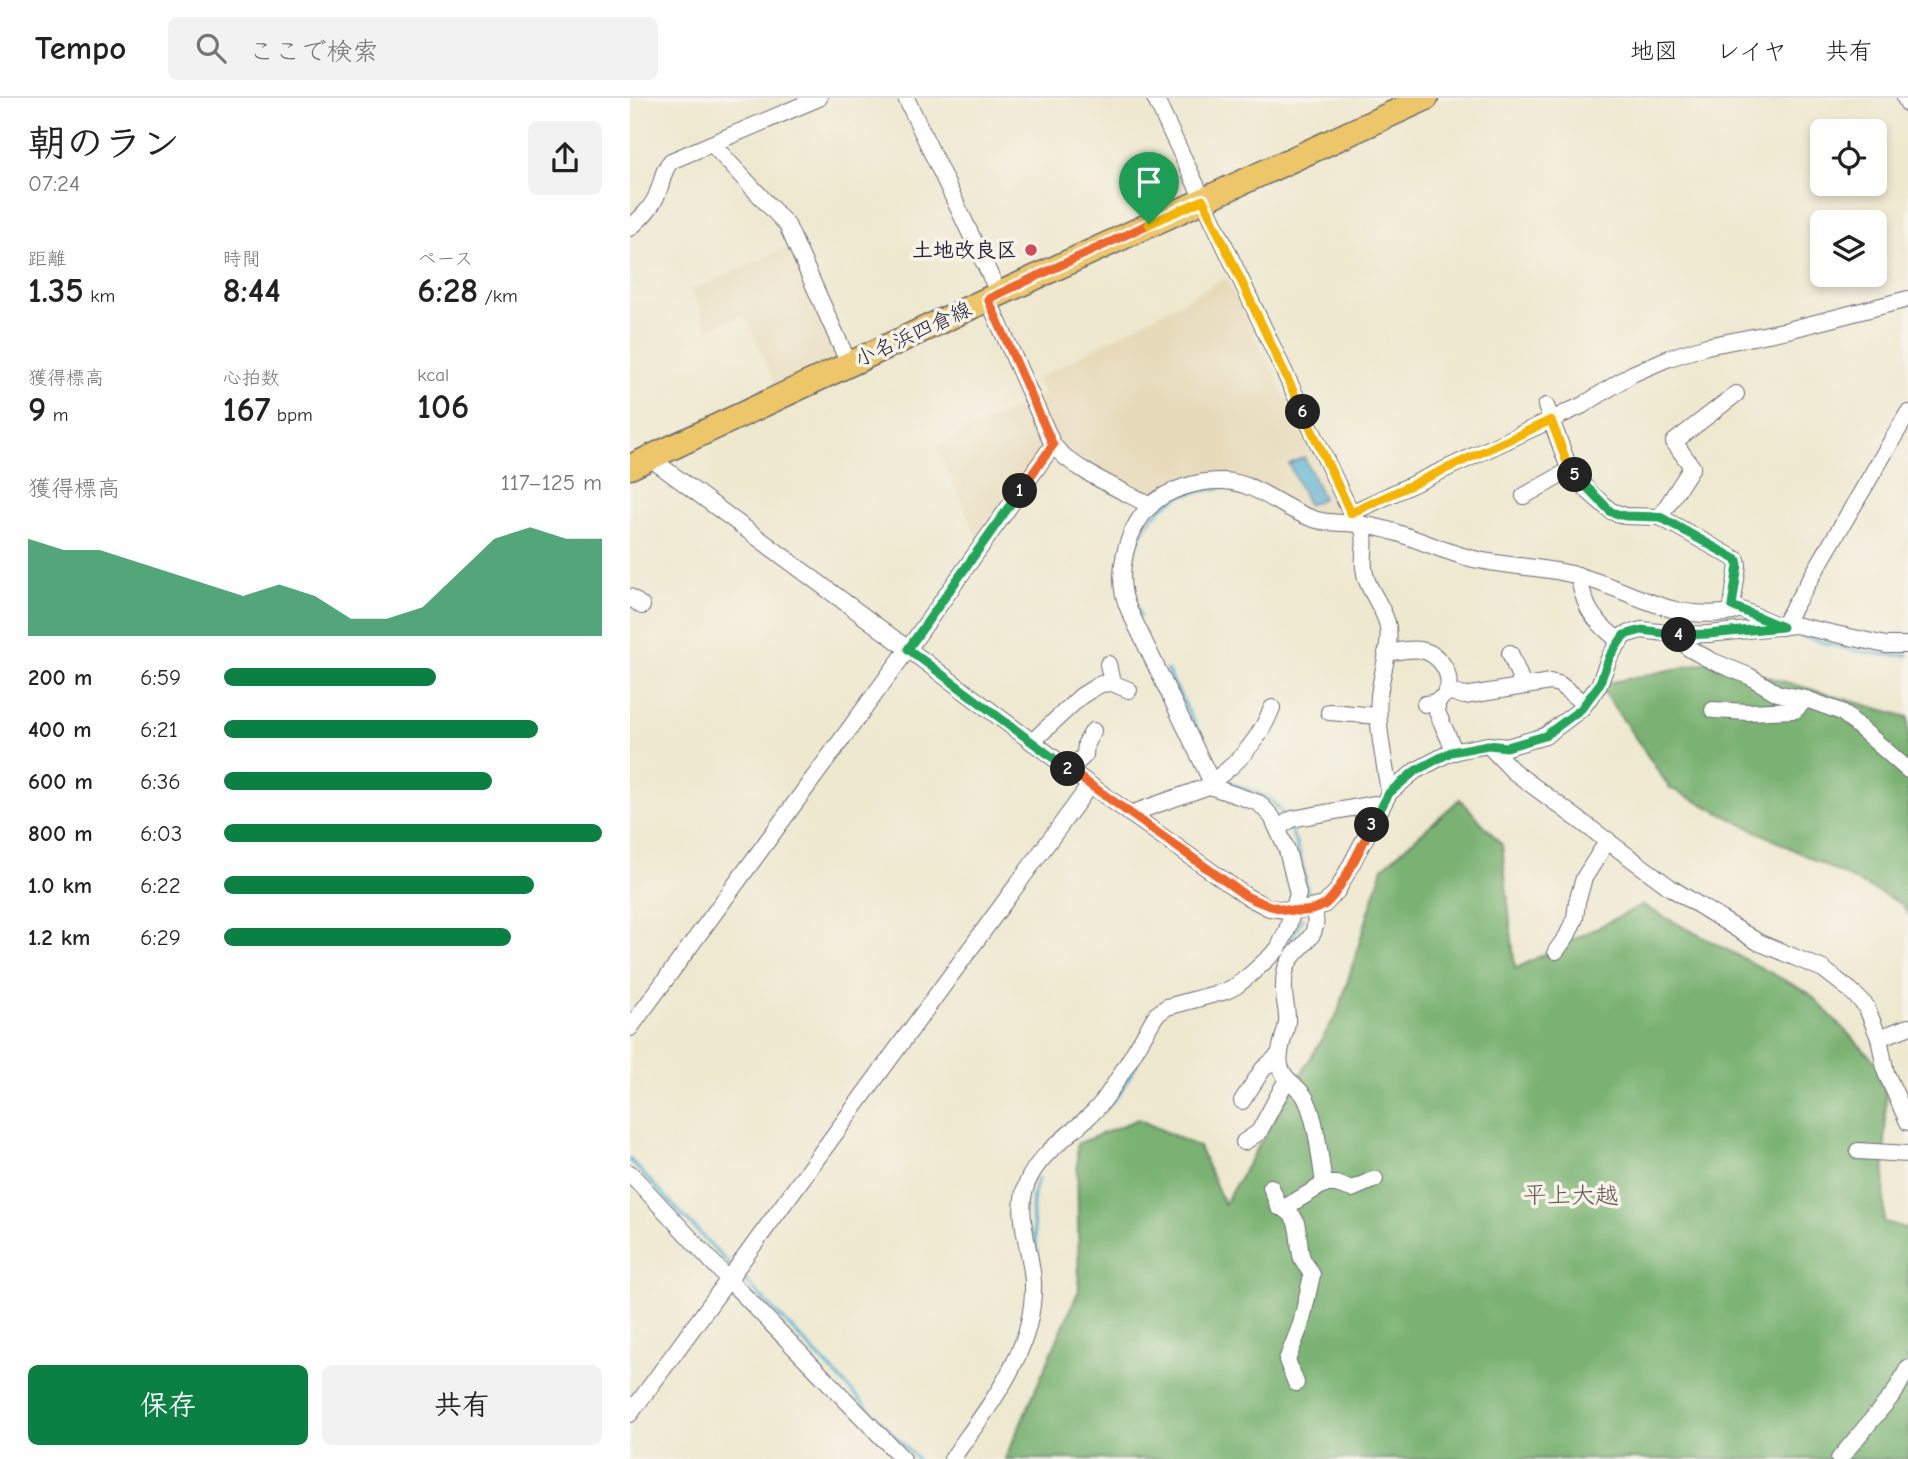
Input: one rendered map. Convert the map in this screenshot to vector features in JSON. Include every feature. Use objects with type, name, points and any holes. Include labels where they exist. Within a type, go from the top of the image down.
[{"type":"main road","name":"小名浜四倉線","points":[[640,463],[849,363],[1426,98]]},
{"type":"street","points":[[630,228],[652,203],[671,161],[819,98]]},
{"type":"street","points":[[906,98],[994,297],[1053,445],[1064,456],[1112,486],[1151,506]]},
{"type":"street","points":[[1155,98],[1360,525],[1364,570],[1371,591],[1383,610],[1388,640],[1378,716],[1386,799]]},
{"type":"street","points":[[1905,98],[1908,104]]},
{"type":"street","points":[[712,144],[787,225],[849,363]]},
{"type":"street","points":[[1360,525],[1548,413],[1583,405],[1632,374],[1669,358],[1707,346],[1788,330],[1908,299]]},
{"type":"street","points":[[1660,517],[1692,467],[1674,442],[1736,394]]},
{"type":"street","points":[[1548,413],[1570,470],[1611,512],[1625,516],[1660,517],[1737,560],[1733,612]]},
{"type":"street","points":[[1782,627],[1908,413]]},
{"type":"street","points":[[630,1028],[908,649],[1053,445]]},
{"type":"street","points":[[640,463],[908,649],[1130,814],[1246,896],[1269,908],[1294,911],[1324,905],[1337,891],[1386,799],[1415,771],[1455,752],[1488,745],[1507,747],[1545,736],[1585,704],[1599,685],[1610,656],[1624,635],[1642,630],[1676,634],[1795,625],[1885,645],[1908,645]]},
{"type":"street","points":[[1524,496],[1570,470]]},
{"type":"street","points":[[1386,799],[1285,823],[1272,817],[1259,803],[1217,780],[1125,602],[1122,571],[1126,549],[1151,506],[1189,485],[1223,481],[1251,487],[1318,520],[1360,525],[1406,536],[1473,559],[1536,566],[1674,611],[1710,615],[1733,612],[1782,627]]},
{"type":"street","points":[[1579,580],[1587,609],[1620,642]]},
{"type":"street","points":[[1713,630],[1733,612]]},
{"type":"street","points":[[1676,634],[1690,649],[1749,676],[1777,693],[1806,699],[1842,712],[1908,770]]},
{"type":"street","points":[[1386,653],[1420,650],[1435,658],[1447,672],[1436,699],[1437,712],[1455,752]]},
{"type":"street","points":[[1510,653],[1523,685]]},
{"type":"street","points":[[1108,664],[1112,683]]},
{"type":"street","points":[[1436,699],[1550,682],[1559,684],[1585,704]]},
{"type":"street","points":[[1032,742],[1081,696],[1101,684],[1112,683],[1129,690]]},
{"type":"street","points":[[1713,710],[1795,710],[1806,699]]},
{"type":"street","points":[[1130,814],[1217,780],[1258,736],[1272,708]]},
{"type":"street","points":[[1329,712],[1378,716]]},
{"type":"street","points":[[1069,770],[1086,755],[1086,743],[1093,731]]},
{"type":"street","points":[[1488,745],[1513,771],[1671,888],[1758,942],[1823,969],[1850,990],[1866,1006],[1879,1038],[1886,1073],[1908,1122]]},
{"type":"street","points":[[630,1414],[1090,785]]},
{"type":"street","points":[[952,1459],[1004,1384],[1017,1360],[1027,1331],[1033,1282],[1021,1203],[1035,1166],[1105,1099],[1157,1015],[1167,1007],[1236,986],[1278,949],[1298,894],[1287,850],[1285,823]]},
{"type":"street","points":[[1556,951],[1575,918],[1584,877],[1608,840]]},
{"type":"street","points":[[1313,908],[1316,922],[1313,933],[1286,968],[1286,1026],[1279,1063],[1287,1079],[1306,1098],[1324,1184]]},
{"type":"street","points":[[1879,1038],[1908,1027]]},
{"type":"street","points":[[1242,1101],[1263,1069],[1280,1054]]},
{"type":"street","points":[[1244,1142],[1259,1132],[1287,1079]]},
{"type":"street","points":[[1858,1151],[1908,1154]]},
{"type":"street","points":[[630,1173],[728,1279],[903,1459]]},
{"type":"street","points":[[1284,1208],[1324,1184],[1336,1184],[1352,1189],[1375,1179]]},
{"type":"street","points":[[1271,1187],[1279,1207],[1294,1217],[1298,1227],[1301,1257],[1312,1275],[1301,1324],[1287,1360],[1296,1383]]},
{"type":"street","points":[[1839,1459],[1895,1392],[1908,1368]]},
{"type":"shaded area","points":[[791,246],[841,359],[776,387],[744,314],[708,329],[691,290]]},
{"type":"shaded area","points":[[1226,278],[1345,516],[1299,518],[1246,489],[1177,488],[1130,500],[1051,449],[980,544],[936,446],[1044,395],[1036,379]]},
{"type":"green space","points":[[1712,661],[1908,717],[1908,915],[1902,904],[1670,788],[1599,685]]},
{"type":"green space","points":[[1460,799],[1502,845],[1515,969],[1642,905],[1809,993],[1886,1073],[1884,1222],[1908,1229],[1908,1459],[1005,1459],[1079,1290],[1077,1144],[1138,1119],[1199,1147],[1224,1204],[1338,1012],[1383,867]]},
{"type":"water","points":[[1304,457],[1323,498],[1308,505],[1289,464]]},
{"type":"waterway","points":[[1140,616],[1130,585],[1130,572],[1136,545],[1143,532],[1151,520],[1171,501],[1183,495],[1220,488]]},
{"type":"waterway","points":[[1727,620],[1744,620]]},
{"type":"waterway","points":[[1800,636],[1867,653],[1908,655]]},
{"type":"waterway","points":[[1167,670],[1219,772]]},
{"type":"waterway","points":[[1224,778],[1271,800],[1285,818]]},
{"type":"waterway","points":[[1289,825],[1300,855],[1308,893]]},
{"type":"waterway","points":[[1285,951],[1302,918]]},
{"type":"waterway","points":[[1106,1108],[1121,1091],[1137,1063]]},
{"type":"waterway","points":[[630,1160],[730,1265]]},
{"type":"waterway","points":[[1037,1253],[1032,1206],[1038,1179]]},
{"type":"waterway","points":[[743,1278],[917,1459]]},
{"type":"place","name":"土地改良区","points":[[1031,250]]},
{"type":"district","name":"平上大越","points":[[1571,1195]]},
{"type":"route","points":[[1203,200],[1351,513],[1551,420],[1569,468],[1589,492],[1611,512],[1625,516],[1660,517],[1737,560],[1732,606],[1782,627],[1682,635],[1642,630],[1624,635],[1610,656],[1599,685],[1581,709],[1545,736],[1507,747],[1488,745],[1451,752],[1415,771],[1389,793],[1337,891],[1324,905],[1294,911],[1269,908],[1246,896],[1090,785],[908,649],[1053,445],[988,299],[1149,224],[1203,200]]}]
